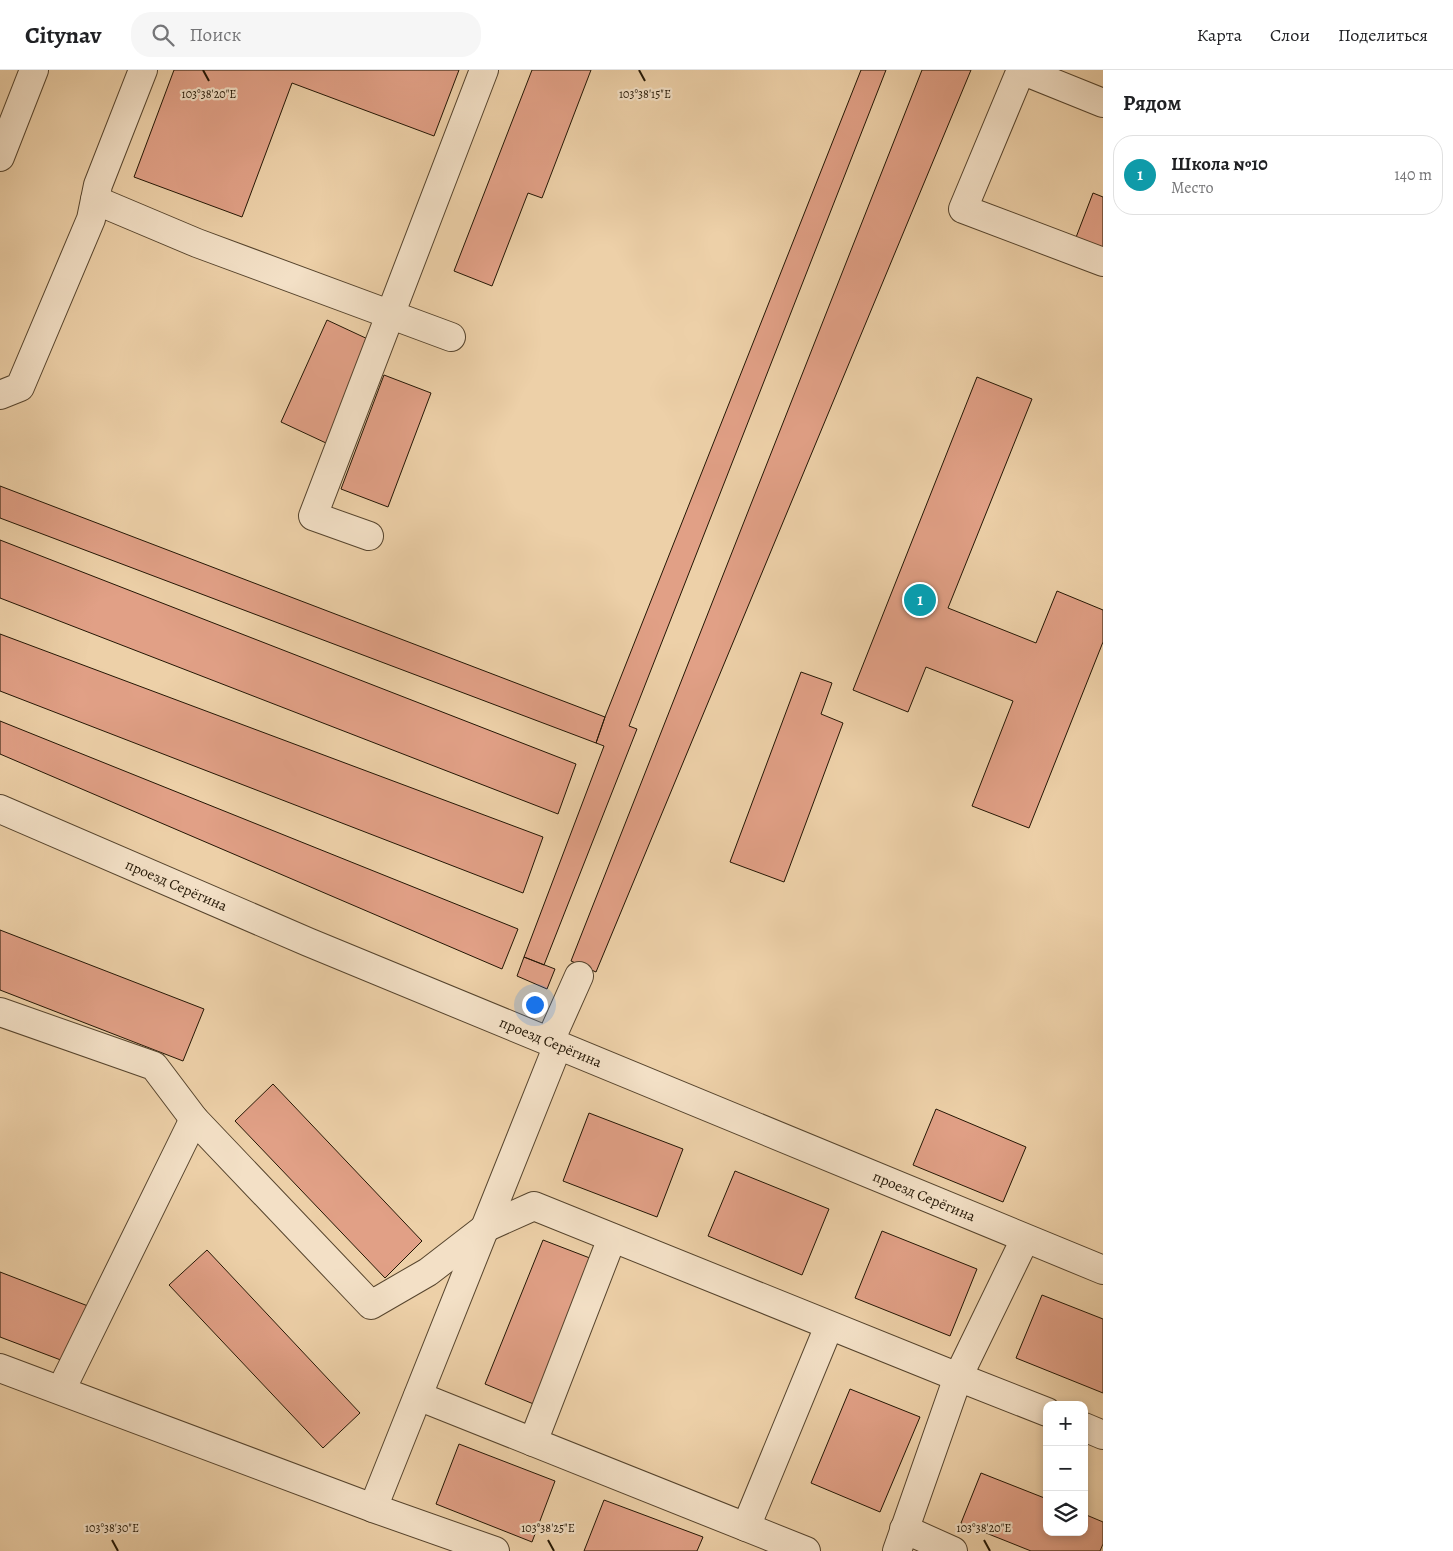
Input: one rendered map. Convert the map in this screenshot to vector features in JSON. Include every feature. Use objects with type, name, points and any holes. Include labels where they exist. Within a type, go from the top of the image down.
[{"type":"street","points":[[0,158],[34,70]]},
{"type":"street","points":[[0,395],[20,387],[92,219],[98,185],[142,70]]},
{"type":"street","points":[[369,536],[312,516],[484,70]]},
{"type":"street","points":[[1103,102],[1021,70],[962,210],[1103,262]]},
{"type":"street","points":[[95,200],[197,242],[451,336]]},
{"type":"street","name":"проезд Серёгина","points":[[0,809],[308,942],[1103,1270]]},
{"type":"street","points":[[373,1508],[485,1228],[579,976]]},
{"type":"street","points":[[0,1012],[154,1066],[194,1119],[372,1305],[428,1272],[485,1228],[534,1206],[958,1378],[1043,1410]]},
{"type":"street","points":[[61,1390],[194,1119]]},
{"type":"street","points":[[533,1442],[612,1238]]},
{"type":"street","points":[[953,1551],[900,1540],[958,1378],[1025,1239]]},
{"type":"street","points":[[746,1527],[829,1326]]},
{"type":"street","points":[[0,1368],[373,1508],[495,1551]]},
{"type":"street","points":[[418,1396],[806,1551]]},
{"type":"street","points":[[1088,1429],[1103,1435]]},
{"type":"building","points":[[174,70],[459,70],[434,136],[292,83],[242,217],[134,177]]},
{"type":"building","points":[[532,70],[591,70],[542,198],[528,193],[492,286],[454,271]]},
{"type":"building","points":[[861,70],[886,70],[629,726],[637,729],[544,965],[524,957],[604,746],[596,743],[605,717]]},
{"type":"building","points":[[922,70],[971,70],[596,972],[571,961]]},
{"type":"building","points":[[1093,193],[1103,197],[1103,251],[1075,240]]},
{"type":"building","points":[[327,320],[372,341],[326,443],[281,422]]},
{"type":"building","points":[[384,375],[431,393],[388,507],[341,489]]},
{"type":"building","points":[[977,377],[1032,399],[948,608],[1036,643],[1057,591],[1103,610],[1103,642],[1029,828],[972,806],[1013,701],[926,667],[908,712],[853,690]]},
{"type":"building","points":[[0,486],[605,717],[596,743],[0,518]]},
{"type":"building","points":[[0,540],[576,764],[558,814],[0,598]]},
{"type":"building","points":[[0,634],[543,837],[523,893],[0,691]]},
{"type":"building","points":[[801,672],[832,683],[821,714],[843,723],[784,882],[730,862]]},
{"type":"building","points":[[0,721],[518,929],[502,969],[0,754]]},
{"type":"building","points":[[0,930],[204,1009],[183,1061],[0,990]]},
{"type":"building","points":[[524,957],[555,969],[547,989],[517,976]]},
{"type":"building","points":[[273,1084],[422,1241],[385,1278],[235,1121]]},
{"type":"building","points":[[936,1109],[1026,1147],[1003,1202],[913,1165]]},
{"type":"building","points":[[589,1113],[683,1149],[657,1217],[563,1181]]},
{"type":"building","points":[[735,1171],[829,1209],[802,1275],[708,1236]]},
{"type":"building","points":[[882,1231],[977,1269],[950,1336],[855,1298]]},
{"type":"building","points":[[543,1240],[595,1260],[536,1405],[485,1384]]},
{"type":"building","points":[[207,1250],[360,1413],[323,1448],[169,1285]]},
{"type":"building","points":[[0,1272],[88,1306],[66,1362],[0,1337]]},
{"type":"building","points":[[1042,1295],[1103,1319],[1103,1393],[1016,1358]]},
{"type":"building","points":[[850,1389],[920,1417],[880,1512],[811,1483]]},
{"type":"building","points":[[459,1444],[555,1481],[532,1542],[436,1504]]},
{"type":"building","points":[[981,1473],[1043,1497],[1043,1536],[1088,1536],[1088,1516],[1103,1522],[1103,1544],[1100,1551],[1031,1551],[961,1523]]},
{"type":"building","points":[[604,1500],[703,1537],[697,1551],[584,1551]]},
{"type":"place","name":"Школа №10","points":[[920,600]]}]
